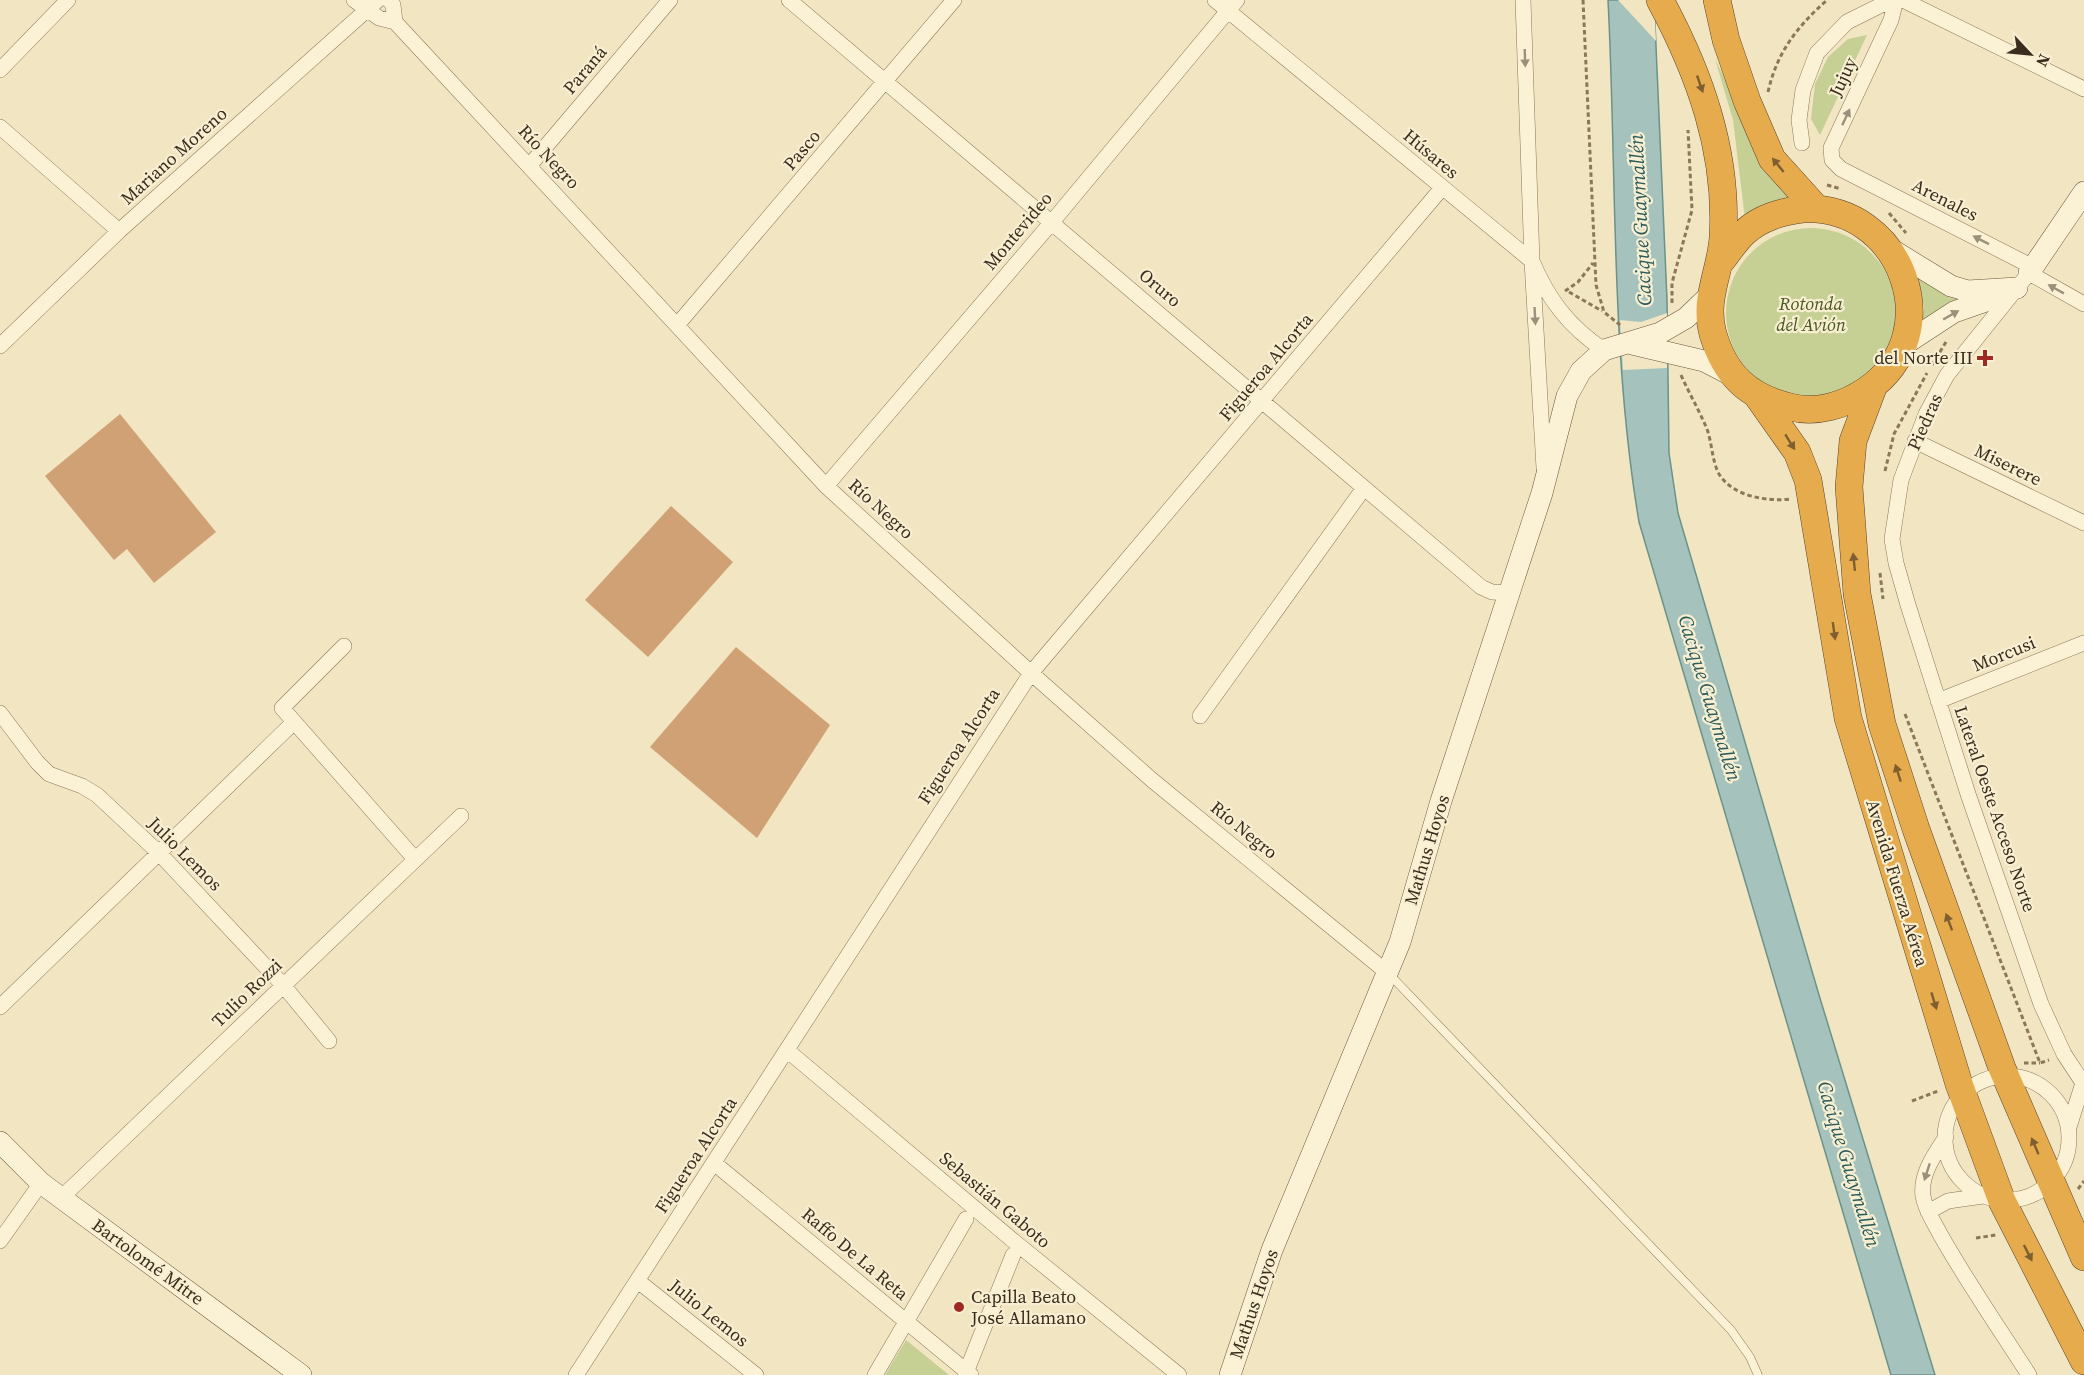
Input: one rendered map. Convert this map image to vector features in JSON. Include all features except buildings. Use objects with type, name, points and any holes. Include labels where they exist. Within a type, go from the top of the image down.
[{"type":"highway","points":[[1660,0],[1677,31],[1701,87],[1717,147],[1723,205],[1722,260],[1709,296],[1710,324],[1718,350],[1731,375],[1756,394],[1775,404],[1796,409],[1816,409],[1847,401],[1874,385],[1890,368],[1902,346],[1908,326],[1907,285],[1889,248],[1870,229],[1847,216],[1817,209],[1791,210],[1767,218],[1745,232],[1722,260]]},
{"type":"highway","points":[[1717,0],[1726,40],[1747,101],[1772,159],[1817,209]]},
{"type":"highway","name":"Avenida Fuerza Aérea","points":[[1874,385],[1853,441],[1849,487],[1857,594],[1882,724],[1912,819],[2005,1076],[2050,1184],[2084,1257]]},
{"type":"highway","name":"Avenida Fuerza Aérea","points":[[1756,394],[1792,443],[1808,480],[1848,718],[1993,1199],[2084,1361]]},
{"type":"main road","name":"Piedras","points":[[2023,280],[2084,192]]},
{"type":"main road","points":[[1889,248],[1951,286],[1968,291],[2023,280]]},
{"type":"main road","points":[[1902,346],[1954,312],[2023,280]]},
{"type":"main road","name":"Mathus Hoyos","points":[[1230,1375],[1272,1250],[1389,974],[1441,801],[1545,484],[1567,396],[1581,371],[1619,341],[1667,329],[1686,318],[1709,296]]},
{"type":"main road","points":[[1619,341],[1704,361],[1731,375]]},
{"type":"main road","name":"Bartolomé Mitre","points":[[0,1142],[41,1183],[301,1375]]},
{"type":"street","points":[[0,70],[68,0]]},
{"type":"street","name":"Río Negro","points":[[354,0],[379,18],[396,22]]},
{"type":"street","name":"Mariano Moreno","points":[[0,346],[119,231],[378,0]]},
{"type":"street","name":"Río Negro","points":[[388,0],[393,6],[396,22],[826,486],[1152,780],[1389,974]]},
{"type":"street","name":"Paraná","points":[[530,165],[670,0]]},
{"type":"street","name":"Oruro","points":[[789,0],[1481,587],[1492,592],[1511,593]]},
{"type":"street","name":"Pasco","points":[[678,324],[954,0]]},
{"type":"street","name":"Húsares","points":[[1215,0],[1233,5],[1442,188],[1532,261],[1542,284],[1575,328],[1619,341]]},
{"type":"street","points":[[1523,0],[1532,261],[1545,484]]},
{"type":"street","points":[[1802,143],[1799,120],[1803,90],[1817,53],[1847,21],[1891,0]]},
{"type":"street","name":"Jujuy","points":[[1841,169],[1832,160],[1831,148],[1891,21],[1896,0]]},
{"type":"street","points":[[1902,0],[2084,89]]},
{"type":"street","name":"Montevideo","points":[[826,486],[1052,222],[1233,5]]},
{"type":"street","points":[[0,127],[119,231]]},
{"type":"street","name":"Arenales","points":[[1841,169],[2023,280],[2084,304]]},
{"type":"street","name":"Figueroa Alcorta","points":[[576,1375],[1031,673],[1442,188]]},
{"type":"street","name":"Piedras","points":[[1892,538],[1901,480],[1915,441],[1947,375],[2023,280]]},
{"type":"street","name":"Miserere","points":[[1915,441],[2084,523]]},
{"type":"street","points":[[1200,716],[1364,488]]},
{"type":"street","name":"Lateral Oeste Acceso Norte","points":[[1892,538],[1896,563],[1938,701],[2041,1004],[2064,1054],[2083,1082]]},
{"type":"street","name":"Morcusi","points":[[1938,701],[2084,644]]},
{"type":"street","points":[[344,646],[282,708],[415,859]]},
{"type":"street","name":"Julio Lemos","points":[[0,713],[36,762],[49,774],[82,786],[97,795],[159,853],[283,985],[329,1041]]},
{"type":"street","points":[[0,1007],[294,722]]},
{"type":"street","name":"Tulio Rozzi","points":[[61,1198],[461,816]]},
{"type":"street","name":"Sebastián Gaboto","points":[[788,1051],[1016,1243],[1179,1375]]},
{"type":"street","points":[[1928,1212],[1948,1202],[2019,1200],[2036,1194],[2050,1184],[2063,1167],[2069,1147],[2068,1127],[2062,1109],[2051,1094],[2038,1084],[2022,1077],[2005,1076],[1982,1082],[1963,1095],[1952,1109],[1946,1137],[1949,1161],[1957,1176],[1969,1188],[1993,1199]]},
{"type":"street","points":[[2051,1094],[2083,1082]]},
{"type":"street","points":[[2068,1127],[2083,1082]]},
{"type":"street","points":[[1946,1137],[1928,1166],[1923,1196],[1928,1212],[1949,1250],[2029,1375]]},
{"type":"street","name":"Raffo De La Reta","points":[[714,1163],[967,1374]]},
{"type":"street","points":[[0,1241],[41,1183]]},
{"type":"street","points":[[875,1375],[966,1219]]},
{"type":"street","points":[[967,1374],[1013,1255]]},
{"type":"street","name":"Julio Lemos","points":[[638,1281],[756,1375]]},
{"type":"lane","points":[[1389,974],[1731,1330],[1750,1357],[1758,1375]]},
{"type":"path","points":[[1583,0],[1596,285],[1604,312],[1619,341]]},
{"type":"path","points":[[1767,101],[1776,63],[1788,41],[1799,26],[1827,0]]},
{"type":"path","points":[[1565,291],[1578,282],[1594,261]]},
{"type":"path","points":[[1542,284],[1565,291],[1604,312]]},
{"type":"green space","points":[[1867,35],[1820,135],[1811,119],[1815,84],[1828,57],[1848,39]]},
{"type":"green space","points":[[1715,59],[1766,163],[1796,200],[1745,219],[1733,120]]},
{"type":"green space","name":"Rotonda del Avión","points":[[1811,228],[1828,229],[1844,234],[1871,253],[1890,280],[1895,296],[1895,330],[1890,346],[1871,373],[1844,392],[1828,397],[1811,398],[1794,397],[1778,392],[1751,373],[1732,346],[1727,330],[1726,313],[1727,296],[1732,280],[1751,253],[1778,234],[1794,229]]},
{"type":"green space","points":[[1916,272],[1962,299],[1922,327],[1924,308]]},
{"type":"green space","points":[[906,1340],[949,1375],[885,1375]]},
{"type":"water","name":"Cacique Guaymallén","points":[[1608,0],[1654,0],[1667,300],[1669,453],[1678,513],[1819,995],[1935,1375],[1891,1375],[1639,522],[1623,392],[1619,327]]},
{"type":"pier","points":[[1618,0],[1654,0],[1656,41]]},
{"type":"pier","points":[[1667,313],[1667,368],[1623,370],[1620,320],[1641,322]]},
{"type":"place","name":"del Norte III","points":[[1985,358]]},
{"type":"place","name":"Capilla Beato José Allamano","points":[[959,1307]]}]
